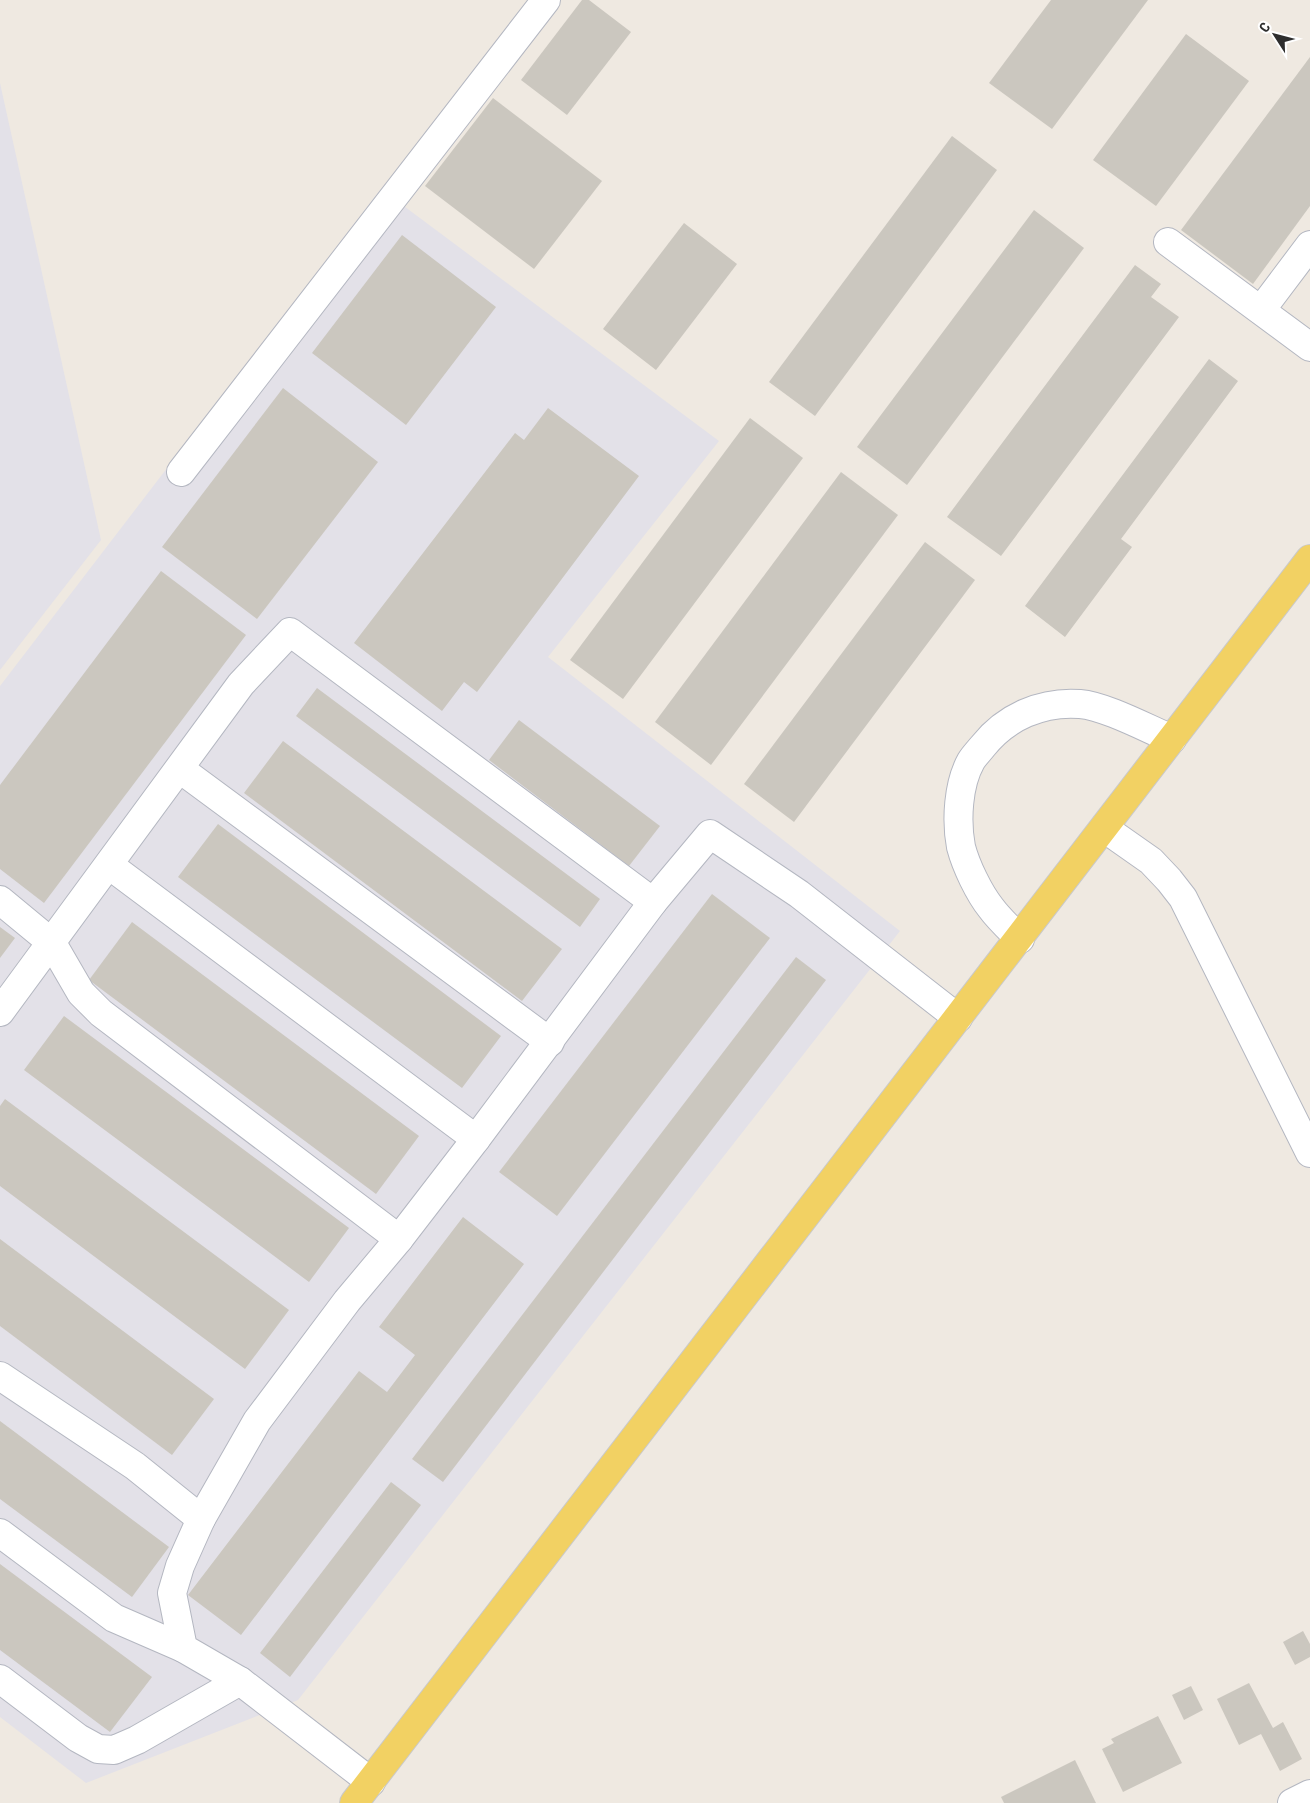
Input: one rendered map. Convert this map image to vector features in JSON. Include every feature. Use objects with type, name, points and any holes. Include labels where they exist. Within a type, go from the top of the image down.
[{"type":"main road","points":[[354,1803],[1020,939],[1310,559]]},
{"type":"street","points":[[180,472],[546,0]]},
{"type":"street","points":[[1168,242],[1310,347]]},
{"type":"street","points":[[1261,310],[1310,244]]},
{"type":"street","points":[[0,1012],[242,684],[290,632],[653,902]]},
{"type":"street","points":[[1020,939],[991,908],[975,881],[961,847],[958,813],[961,785],[971,761],[989,738],[1006,722],[1028,712],[1056,704],[1082,704],[1106,711],[1172,740]]},
{"type":"street","points":[[180,769],[550,1042]]},
{"type":"street","points":[[1104,828],[1151,861],[1183,898],[1310,1153]]},
{"type":"street","points":[[183,1648],[172,1593],[180,1566],[202,1519],[257,1421],[347,1300],[399,1239],[476,1139],[653,902],[710,834],[799,894],[958,1018]]},
{"type":"street","points":[[109,865],[476,1139]]},
{"type":"street","points":[[0,900],[52,943],[81,993],[101,1013],[399,1239]]},
{"type":"street","points":[[0,1376],[135,1466],[202,1519]]},
{"type":"street","points":[[0,1533],[114,1618],[183,1648],[240,1681],[371,1782]]},
{"type":"street","points":[[0,1679],[78,1738],[98,1749],[114,1750],[136,1740],[240,1681]]},
{"type":"street","points":[[1292,1803],[1310,1794]]},
{"type":"shaded area","points":[[0,83],[101,540],[0,670]]},
{"type":"shaded area","points":[[381,189],[719,441],[548,657],[900,931],[298,1700],[86,1783],[0,1717],[0,686]]},
{"type":"building","points":[[582,0],[589,0],[631,32],[567,115],[521,80]]},
{"type":"building","points":[[1051,0],[1148,0],[1052,129],[989,83]]},
{"type":"building","points":[[1186,34],[1249,81],[1156,206],[1093,160]]},
{"type":"building","points":[[1310,57],[1310,206],[1253,284],[1181,230]]},
{"type":"building","points":[[493,98],[602,181],[534,269],[425,186]]},
{"type":"building","points":[[952,136],[997,170],[815,416],[769,382]]},
{"type":"building","points":[[1034,210],[1084,248],[907,485],[857,447]]},
{"type":"building","points":[[684,223],[737,264],[656,370],[603,329]]},
{"type":"building","points":[[402,235],[496,307],[406,425],[312,353]]},
{"type":"building","points":[[1135,265],[1161,284],[1151,297],[1179,317],[1001,556],[947,517]]},
{"type":"building","points":[[1209,359],[1238,381],[1121,539],[1132,547],[1065,637],[1025,606]]},
{"type":"building","points":[[283,388],[378,462],[257,619],[162,547]]},
{"type":"building","points":[[548,408],[639,476],[477,692],[464,682],[442,711],[354,643],[515,433],[524,440]]},
{"type":"building","points":[[750,418],[803,458],[623,699],[570,660]]},
{"type":"building","points":[[841,472],[898,515],[711,765],[655,722]]},
{"type":"building","points":[[925,542],[975,580],[794,822],[744,784]]},
{"type":"building","points":[[161,571],[246,635],[44,903],[0,869],[0,785]]},
{"type":"building","points":[[317,688],[600,899],[580,927],[296,716]]},
{"type":"building","points":[[519,720],[660,826],[629,866],[489,760]]},
{"type":"building","points":[[283,741],[562,949],[522,1001],[244,793]]},
{"type":"building","points":[[218,824],[501,1036],[462,1088],[178,877]]},
{"type":"building","points":[[712,894],[770,938],[557,1216],[499,1172]]},
{"type":"building","points":[[132,922],[419,1136],[376,1194],[89,980]]},
{"type":"building","points":[[0,927],[15,938],[0,958]]},
{"type":"building","points":[[796,957],[826,980],[443,1482],[412,1459]]},
{"type":"building","points":[[64,1016],[349,1228],[309,1282],[24,1070]]},
{"type":"building","points":[[5,1099],[289,1310],[245,1369],[0,1186],[0,1106]]},
{"type":"building","points":[[463,1217],[524,1264],[241,1635],[188,1595],[359,1371],[387,1392],[415,1355],[379,1327]]},
{"type":"building","points":[[0,1239],[214,1399],[172,1455],[0,1326]]},
{"type":"building","points":[[0,1421],[169,1547],[132,1597],[0,1499]]},
{"type":"building","points":[[391,1482],[421,1505],[290,1677],[260,1653]]},
{"type":"building","points":[[0,1564],[152,1677],[110,1732],[0,1650]]},
{"type":"building","points":[[1303,1631],[1310,1644],[1310,1657],[1295,1665],[1283,1642]]},
{"type":"building","points":[[1249,1683],[1273,1728],[1283,1722],[1302,1759],[1280,1771],[1261,1734],[1239,1745],[1217,1699]]},
{"type":"building","points":[[1191,1686],[1203,1710],[1184,1720],[1172,1695]]},
{"type":"building","points":[[1158,1716],[1182,1763],[1123,1792],[1102,1749],[1114,1743],[1111,1739]]},
{"type":"building","points":[[1075,1760],[1096,1803],[1004,1803],[1001,1797]]}]
